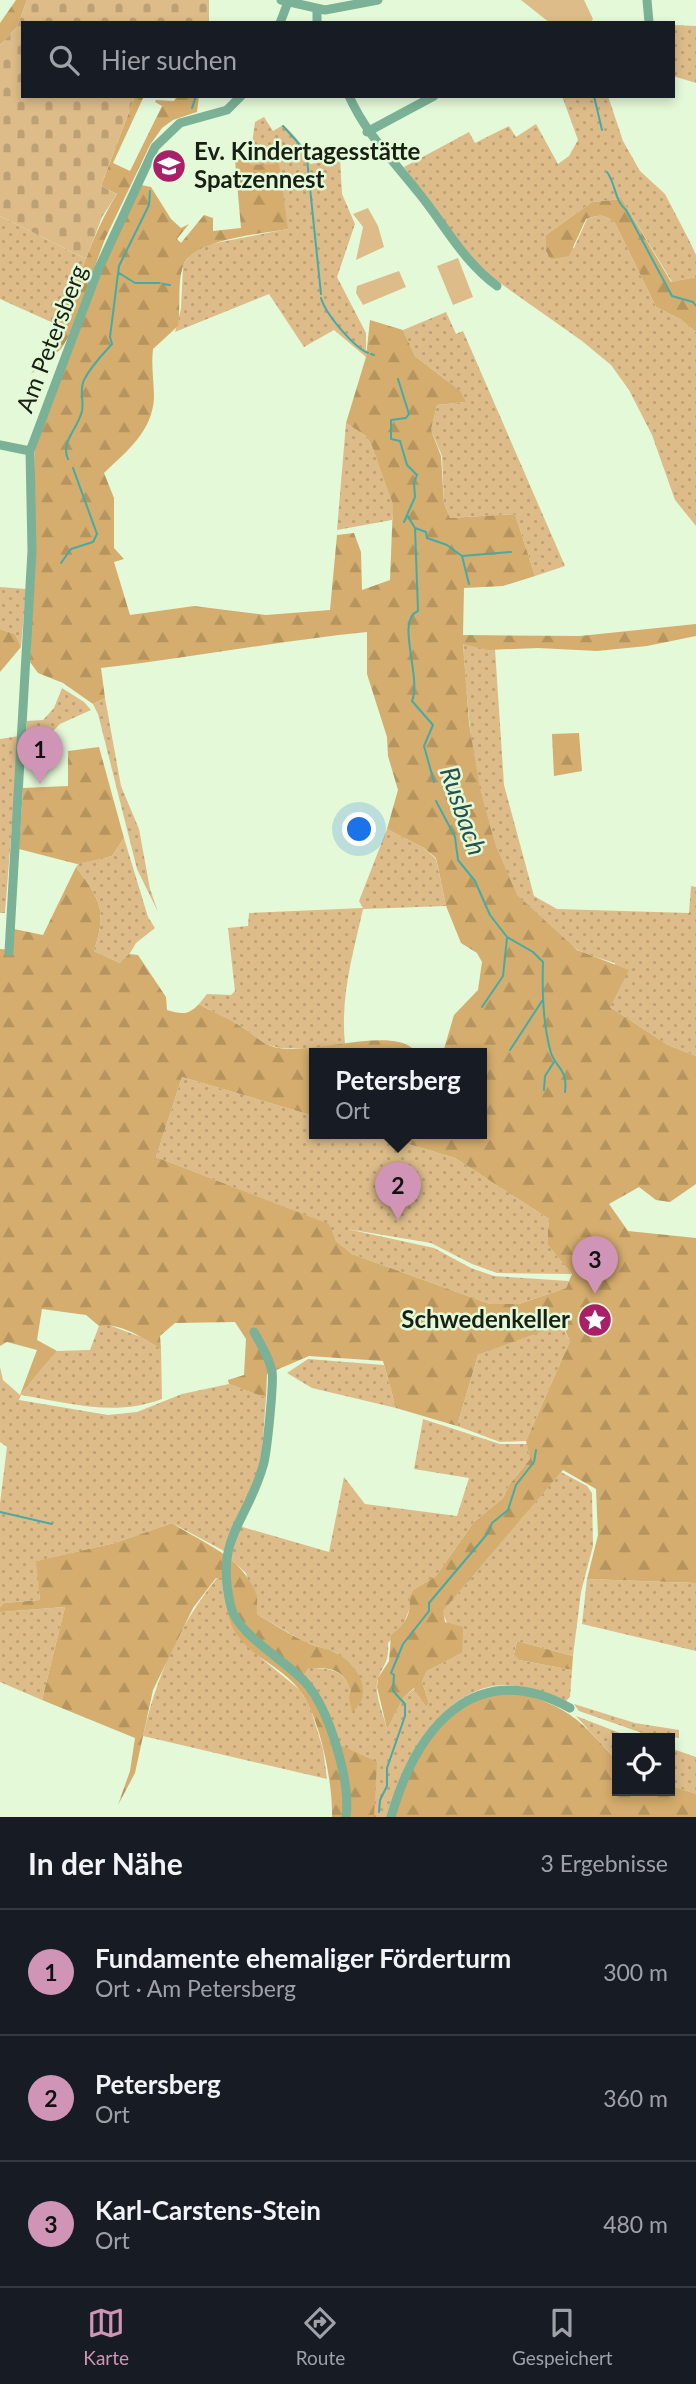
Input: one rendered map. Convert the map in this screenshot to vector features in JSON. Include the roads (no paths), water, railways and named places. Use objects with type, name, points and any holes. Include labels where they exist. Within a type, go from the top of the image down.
[{"type":"street","points":[[280,21],[284,1],[305,3],[317,10],[332,10],[378,0]]},
{"type":"street","points":[[647,0],[649,21]]},
{"type":"street","points":[[317,10],[317,21]]},
{"type":"street","name":"Am Petersberg","points":[[9,952],[32,551],[30,451],[97,270],[155,147],[180,123],[227,110],[240,98]]},
{"type":"street","points":[[350,98],[367,132],[418,191],[473,268],[497,286]]},
{"type":"street","points":[[367,132],[430,98]]},
{"type":"street","points":[[0,445],[30,451]]},
{"type":"street","points":[[254,1332],[273,1373],[269,1424],[263,1466],[224,1558],[231,1606],[243,1628],[305,1681],[317,1697],[334,1740],[346,1797],[346,1817]]},
{"type":"street","points":[[391,1817],[401,1785],[413,1762],[438,1723],[465,1700],[498,1689],[515,1689],[545,1697],[570,1708]]},
{"type":"waterway","points":[[192,108],[195,98]]},
{"type":"waterway","points":[[594,98],[602,130]]},
{"type":"waterway","name":"Rusbach","points":[[283,126],[302,147],[307,159],[321,294]]},
{"type":"waterway","points":[[607,172],[619,202],[626,210],[672,296],[693,302],[696,306]]},
{"type":"waterway","points":[[68,459],[66,447],[82,411],[83,384],[94,365],[112,344],[110,337],[119,266],[149,205],[150,191]]},
{"type":"waterway","points":[[119,273],[135,283],[160,283]]},
{"type":"waterway","points":[[163,284],[170,285]]},
{"type":"waterway","name":"Rusbach","points":[[321,298],[341,330],[368,353]]},
{"type":"waterway","name":"Rusbach","points":[[398,379],[409,414],[406,418],[391,420],[391,439],[400,441],[407,465],[417,475],[414,483],[415,497],[407,515],[415,528],[418,611],[412,616],[409,625],[414,678],[412,701],[433,725],[424,746],[434,782]]},
{"type":"waterway","points":[[61,563],[71,549],[93,542],[97,534],[73,468]]},
{"type":"waterway","name":"Rusbach","points":[[404,522],[407,515]]},
{"type":"waterway","name":"Rusbach","points":[[415,528],[426,532],[427,538],[447,545],[462,556],[511,552]]},
{"type":"waterway","name":"Rusbach","points":[[462,556],[469,584]]},
{"type":"waterway","name":"Rusbach","points":[[436,801],[455,837],[458,860],[475,881],[490,915],[507,937],[533,952],[543,962],[546,1031],[553,1058],[565,1078],[565,1092]]},
{"type":"waterway","name":"Rusbach","points":[[482,1007],[503,976],[507,938]]},
{"type":"waterway","name":"Rusbach","points":[[510,1050],[542,1001]]},
{"type":"waterway","name":"Rusbach","points":[[544,1090],[545,1076],[554,1062]]},
{"type":"waterway","points":[[379,1812],[380,1800],[387,1786],[387,1768],[405,1716],[405,1704],[393,1691],[394,1675],[391,1673],[403,1644],[429,1611],[429,1603],[488,1533],[492,1523],[508,1510],[516,1485],[534,1462],[536,1450]]},
{"type":"waterway","points":[[0,1512],[52,1524]]},
{"type":"place","name":"Ev. Kindertagesstätte Spatzennest","points":[[169,166]]},
{"type":"place","name":"Fundamente ehemaliger Förderturm","points":[[40,784]]},
{"type":"place","name":"Petersberg","points":[[398,1220]]},
{"type":"place","name":"Karl-Carstens-Stein","points":[[595,1294]]},
{"type":"place","name":"Schwedenkeller","points":[[595,1320]]}]
